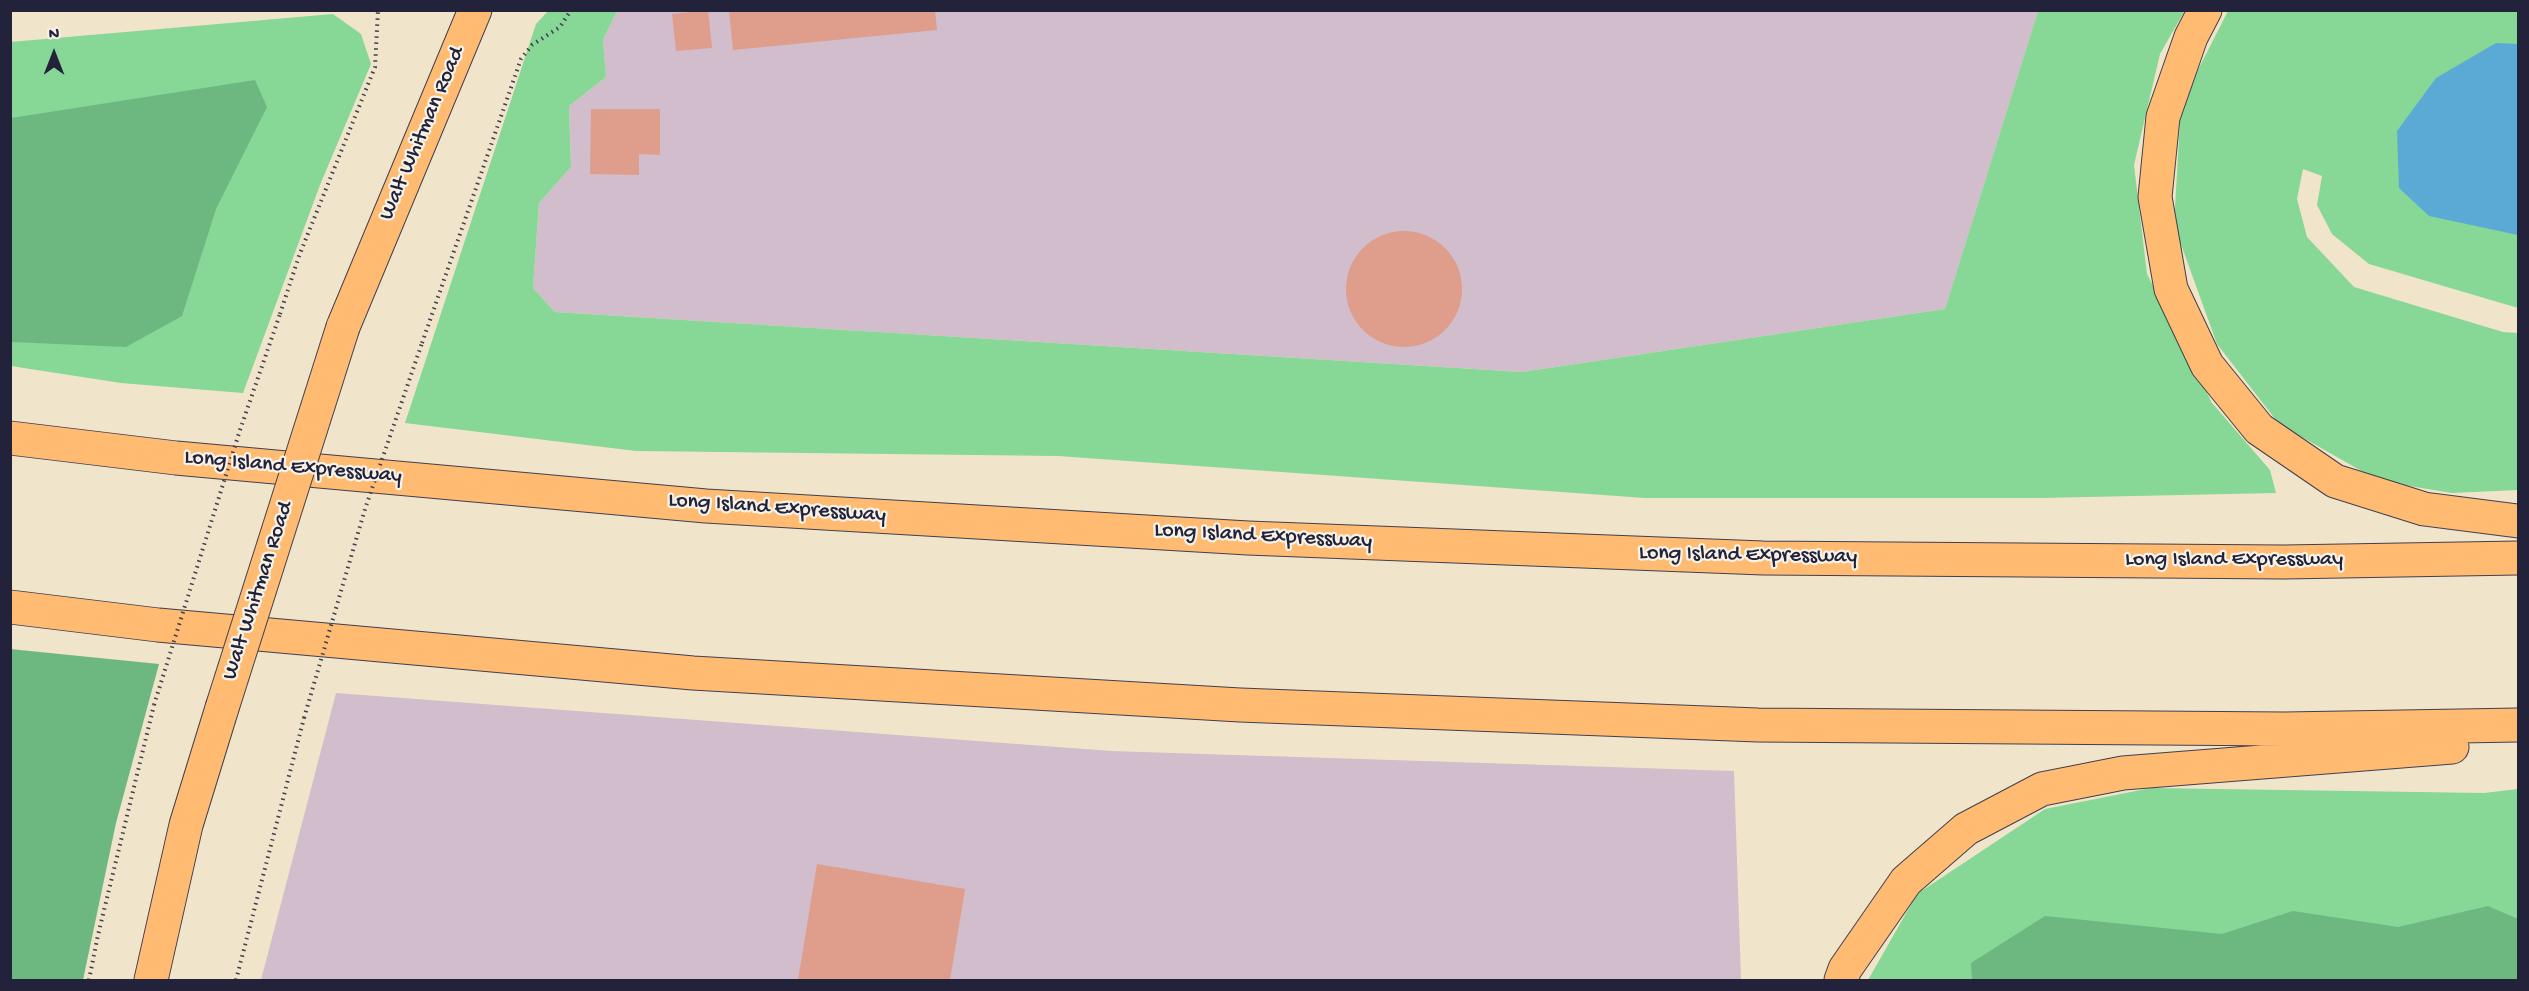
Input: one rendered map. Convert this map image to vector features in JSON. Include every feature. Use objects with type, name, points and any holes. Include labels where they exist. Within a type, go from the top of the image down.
[{"type":"main road","name":"Walt Whitman Road","points":[[151,981],[186,825],[344,327],[475,10]]},
{"type":"main road","points":[[2205,10],[2191,37],[2163,117],[2155,197],[2171,289],[2207,365],[2259,429],[2335,481],[2424,509],[2518,522]]},
{"type":"main road","name":"Long Island Expressway","points":[[10,438],[176,458],[706,506],[1248,538],[1763,558],[2284,562],[2518,558]]},
{"type":"main road","points":[[10,607],[170,626],[693,673],[1240,705],[1758,725],[2285,729],[2518,725]]},
{"type":"main road","points":[[1841,981],[1845,969],[1906,881],[1966,829],[2043,789],[2123,774],[2518,741]]},
{"type":"path","points":[[89,981],[154,705],[240,430],[299,256],[375,67],[378,10]]},
{"type":"path","points":[[236,981],[304,718],[365,509],[422,343],[521,59],[532,45],[560,27],[571,10]]},
{"type":"shaded area","points":[[617,11],[2038,11],[1945,309],[1522,372],[555,312],[533,288],[539,203],[571,167],[569,106],[606,77],[603,40]]},
{"type":"shaded area","points":[[336,693],[1111,751],[1734,771],[1741,980],[261,980]]},
{"type":"green space","points":[[2185,10],[2160,54],[2134,165],[2147,274],[2212,403],[2270,470],[2276,493],[2040,498],[1645,498],[1058,456],[636,451],[405,423],[536,24],[548,11],[617,11],[603,40],[606,77],[569,106],[571,167],[539,203],[533,288],[555,312],[1522,372],[1945,309],[2038,11]]},
{"type":"green space","points":[[2228,11],[2518,11],[2518,308],[2369,264],[2332,234],[2317,205],[2322,176],[2303,169],[2297,199],[2307,237],[2354,287],[2503,332],[2518,333],[2518,490],[2452,493],[2379,481],[2279,424],[2217,344],[2174,225],[2181,103]]},
{"type":"green space","points":[[333,14],[361,34],[371,64],[320,185],[243,393],[121,383],[11,366],[10,42]]},
{"type":"green space","points":[[255,80],[267,107],[216,209],[182,316],[126,347],[11,342],[11,118]]},
{"type":"green space","points":[[10,649],[159,664],[116,823],[83,980],[11,980]]},
{"type":"green space","points":[[2151,788],[2484,793],[2518,789],[2518,980],[1868,980],[1917,894],[2045,809]]},
{"type":"green space","points":[[2488,906],[2518,919],[2518,980],[1972,980],[1971,963],[2045,916],[2222,934],[2293,911],[2398,927]]},
{"type":"water","points":[[2496,43],[2518,44],[2518,235],[2429,216],[2399,188],[2397,131],[2436,78]]},
{"type":"building","points":[[708,10],[712,48],[676,51],[672,14]]},
{"type":"building","points":[[729,10],[935,10],[937,30],[733,50]]},
{"type":"building","points":[[591,109],[660,109],[660,155],[639,154],[639,175],[590,174]]},
{"type":"building","points":[[1404,231],[1426,235],[1445,248],[1458,267],[1462,289],[1458,311],[1445,330],[1426,343],[1404,347],[1382,343],[1363,330],[1350,311],[1346,289],[1350,267],[1363,248],[1382,235]]},
{"type":"building","points":[[817,864],[965,889],[950,980],[798,980]]}]
